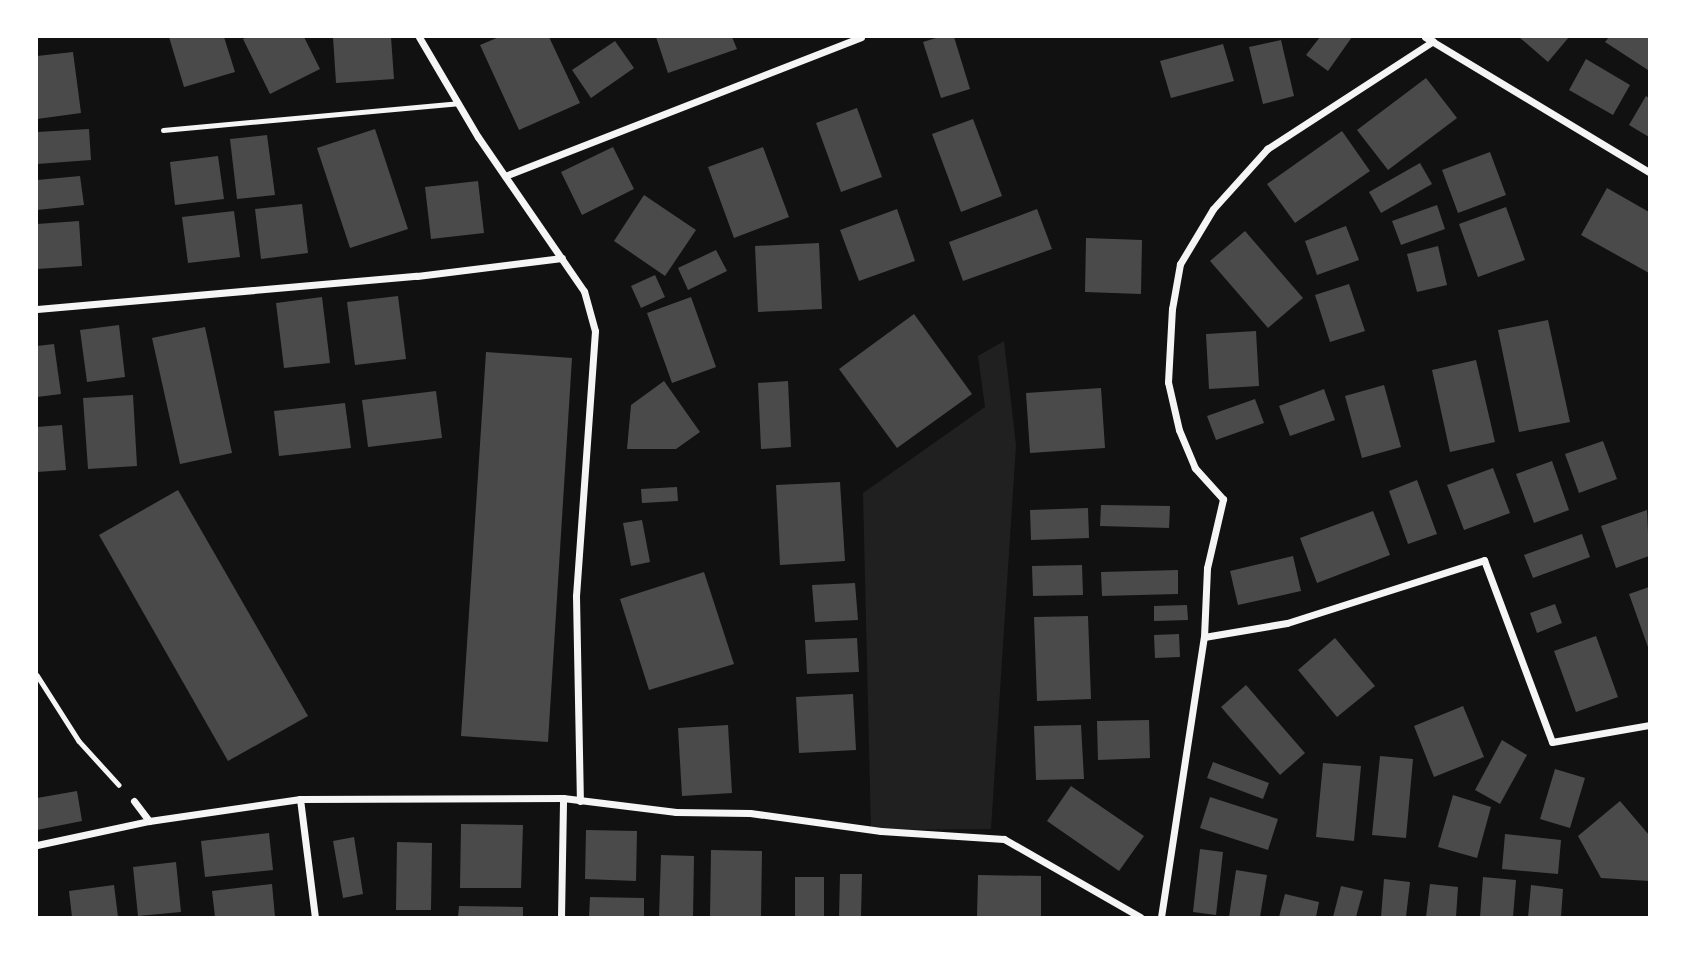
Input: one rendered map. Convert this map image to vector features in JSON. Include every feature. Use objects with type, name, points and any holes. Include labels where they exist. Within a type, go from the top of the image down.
[{"type":"street","points":[[419,37],[505,176],[584,291],[595,331],[576,596],[580,801]]},
{"type":"street","points":[[505,176],[861,37]]},
{"type":"street","points":[[1161,917],[1204,637],[1207,568],[1223,499],[1195,468],[1179,430],[1168,382],[1172,309],[1181,264],[1213,209],[1267,149],[1429,39],[1649,172]]},
{"type":"street","points":[[37,309],[417,276],[562,258]]},
{"type":"street","points":[[1204,637],[1287,623],[1484,560],[1552,742],[1649,725]]},
{"type":"street","points":[[561,917],[563,798]]},
{"type":"street","points":[[37,845],[149,821],[300,799],[563,798],[676,813],[750,813],[881,831],[1004,839],[1140,917]]},
{"type":"street","points":[[300,799],[314,917]]},
{"type":"street","points":[[134,801],[149,821]]},
{"type":"lane","points":[[163,130],[458,103]]},
{"type":"path","points":[[37,675],[79,741],[134,801]]},
{"type":"shaded area","points":[[1004,341],[1016,445],[991,829],[871,830],[863,493],[985,407],[978,356]]},
{"type":"building","points":[[169,37],[224,37],[235,72],[184,87]]},
{"type":"building","points":[[304,37],[320,69],[270,94],[243,39]]},
{"type":"building","points":[[333,37],[391,37],[394,79],[336,83]]},
{"type":"building","points":[[499,37],[549,37],[580,103],[519,130],[480,45]]},
{"type":"building","points":[[656,37],[732,37],[737,49],[668,73]]},
{"type":"building","points":[[939,37],[954,37],[970,89],[941,98],[923,42]]},
{"type":"building","points":[[1320,37],[1352,37],[1328,71],[1306,55]]},
{"type":"building","points":[[1519,37],[1569,37],[1548,62]]},
{"type":"building","points":[[1609,37],[1649,37],[1648,70],[1605,42]]},
{"type":"building","points":[[1281,40],[1294,96],[1263,104],[1249,47]]},
{"type":"building","points":[[615,41],[634,68],[591,98],[572,70]]},
{"type":"building","points":[[1223,44],[1234,81],[1171,98],[1160,61]]},
{"type":"building","points":[[73,52],[81,113],[37,119],[37,56]]},
{"type":"building","points":[[1586,59],[1630,85],[1613,115],[1569,90]]},
{"type":"building","points":[[1426,78],[1457,118],[1388,170],[1357,130]]},
{"type":"building","points":[[1646,96],[1649,98],[1649,137],[1629,125]]},
{"type":"building","points":[[857,108],[882,177],[841,192],[816,123]]},
{"type":"building","points":[[973,119],[1002,196],[961,212],[932,134]]},
{"type":"building","points":[[89,129],[91,160],[37,164],[37,132]]},
{"type":"building","points":[[375,129],[408,229],[350,248],[317,148]]},
{"type":"building","points":[[1342,131],[1370,171],[1295,223],[1267,184]]},
{"type":"building","points":[[267,135],[275,195],[237,199],[230,139]]},
{"type":"building","points":[[613,147],[634,189],[582,215],[561,172]]},
{"type":"building","points":[[763,147],[789,217],[734,238],[708,167]]},
{"type":"building","points":[[1490,152],[1506,195],[1458,213],[1442,170]]},
{"type":"building","points":[[218,156],[224,199],[175,205],[170,162]]},
{"type":"building","points":[[1420,163],[1432,184],[1381,213],[1369,192]]},
{"type":"building","points":[[80,176],[84,205],[37,210],[37,180]]},
{"type":"building","points":[[478,181],[484,233],[431,239],[425,187]]},
{"type":"building","points":[[1607,188],[1649,212],[1649,273],[1581,235]]},
{"type":"building","points":[[644,195],[696,230],[665,276],[614,241]]},
{"type":"building","points":[[302,204],[308,253],[261,259],[255,209]]},
{"type":"building","points":[[1437,205],[1445,229],[1401,245],[1392,221]]},
{"type":"building","points":[[1506,207],[1525,260],[1478,277],[1459,224]]},
{"type":"building","points":[[897,209],[915,261],[859,281],[840,230]]},
{"type":"building","points":[[1037,209],[1052,249],[963,281],[949,242]]},
{"type":"building","points":[[234,211],[240,257],[188,263],[182,217]]},
{"type":"building","points":[[79,221],[82,266],[37,269],[37,224]]},
{"type":"building","points":[[1346,226],[1359,260],[1317,275],[1305,241]]},
{"type":"building","points":[[1245,231],[1303,298],[1268,328],[1210,261]]},
{"type":"building","points":[[1086,238],[1142,240],[1141,294],[1085,292]]},
{"type":"building","points":[[819,243],[822,309],[758,312],[755,246]]},
{"type":"building","points":[[1438,246],[1447,285],[1417,292],[1407,254]]},
{"type":"building","points":[[716,250],[727,271],[688,290],[678,268]]},
{"type":"building","points":[[655,275],[665,297],[641,308],[631,286]]},
{"type":"building","points":[[1349,284],[1365,331],[1330,342],[1315,295]]},
{"type":"building","points":[[398,296],[406,359],[355,365],[347,302]]},
{"type":"building","points":[[322,297],[330,363],[284,368],[276,303]]},
{"type":"building","points":[[691,297],[716,367],[672,383],[647,313]]},
{"type":"building","points":[[914,314],[972,394],[897,448],[839,369]]},
{"type":"building","points":[[1548,320],[1570,422],[1519,432],[1498,330]]},
{"type":"building","points":[[119,325],[125,377],[87,382],[80,330]]},
{"type":"building","points":[[205,327],[232,453],[180,464],[152,338]]},
{"type":"building","points":[[1256,331],[1259,386],[1209,389],[1206,334]]},
{"type":"building","points":[[54,344],[61,394],[37,397],[37,346]]},
{"type":"building","points":[[486,352],[572,358],[548,742],[461,736]]},
{"type":"building","points":[[1476,360],[1495,442],[1450,452],[1432,370]]},
{"type":"building","points":[[664,381],[700,432],[676,449],[627,449],[631,405]]},
{"type":"building","points":[[788,381],[791,447],[761,449],[758,383]]},
{"type":"building","points":[[1384,385],[1401,447],[1362,458],[1345,396]]},
{"type":"building","points":[[1101,388],[1105,448],[1030,453],[1026,393]]},
{"type":"building","points":[[1324,389],[1335,420],[1290,436],[1279,406]]},
{"type":"building","points":[[436,391],[442,438],[368,447],[362,400]]},
{"type":"building","points":[[133,395],[137,466],[88,469],[83,398]]},
{"type":"building","points":[[1255,399],[1264,423],[1216,440],[1207,416]]},
{"type":"building","points":[[345,403],[351,448],[279,456],[274,411]]},
{"type":"building","points":[[62,425],[66,470],[37,472],[37,427]]},
{"type":"building","points":[[1603,441],[1617,479],[1579,493],[1565,454]]},
{"type":"building","points":[[1552,461],[1569,510],[1534,523],[1516,474]]},
{"type":"building","points":[[1493,468],[1510,513],[1464,530],[1447,485]]},
{"type":"building","points":[[1417,480],[1437,534],[1408,544],[1389,491]]},
{"type":"building","points":[[840,482],[845,561],[780,565],[776,485]]},
{"type":"building","points":[[677,487],[678,501],[642,503],[641,489]]},
{"type":"building","points":[[178,490],[308,716],[228,761],[99,535]]},
{"type":"building","points":[[1101,505],[1170,506],[1169,528],[1100,526]]},
{"type":"building","points":[[1088,508],[1089,538],[1031,540],[1030,510]]},
{"type":"building","points":[[1647,510],[1649,556],[1616,568],[1601,526]]},
{"type":"building","points":[[1373,511],[1390,555],[1317,583],[1300,538]]},
{"type":"building","points":[[642,520],[650,562],[631,566],[623,523]]},
{"type":"building","points":[[1582,534],[1590,557],[1533,578],[1524,555]]},
{"type":"building","points":[[1293,556],[1301,591],[1238,605],[1230,571]]},
{"type":"building","points":[[1082,565],[1083,595],[1033,596],[1032,566]]},
{"type":"building","points":[[1178,570],[1178,594],[1102,596],[1101,572]]},
{"type":"building","points":[[704,572],[734,664],[649,690],[620,599]]},
{"type":"building","points":[[855,583],[858,620],[815,622],[812,585]]},
{"type":"building","points":[[1649,587],[1649,650],[1629,594]]},
{"type":"building","points":[[1555,604],[1562,623],[1537,633],[1530,613]]},
{"type":"building","points":[[1187,605],[1188,620],[1154,621],[1154,606]]},
{"type":"building","points":[[1088,616],[1091,699],[1037,701],[1034,617]]},
{"type":"building","points":[[1179,634],[1180,657],[1155,658],[1154,635]]},
{"type":"building","points":[[1596,636],[1618,697],[1576,712],[1554,651]]},
{"type":"building","points":[[857,638],[859,672],[807,674],[805,640]]},
{"type":"building","points":[[1335,638],[1375,686],[1337,717],[1298,670]]},
{"type":"building","points":[[1246,685],[1305,753],[1280,775],[1221,707]]},
{"type":"building","points":[[853,694],[856,750],[799,753],[796,697]]},
{"type":"building","points":[[1463,706],[1484,757],[1434,777],[1414,726]]},
{"type":"building","points":[[1149,720],[1150,758],[1098,760],[1097,721]]},
{"type":"building","points":[[728,725],[732,793],[682,796],[678,728]]},
{"type":"building","points":[[1081,725],[1084,779],[1036,780],[1034,726]]},
{"type":"building","points":[[1502,740],[1527,755],[1500,804],[1475,790]]},
{"type":"building","points":[[1380,756],[1413,759],[1406,838],[1372,835]]},
{"type":"building","points":[[1213,762],[1269,783],[1263,799],[1207,778]]},
{"type":"building","points":[[1323,763],[1361,766],[1354,841],[1316,837]]},
{"type":"building","points":[[1555,769],[1585,778],[1570,828],[1540,819]]},
{"type":"building","points":[[1071,786],[1144,836],[1119,871],[1047,821]]},
{"type":"building","points":[[77,791],[82,821],[37,830],[37,798]]},
{"type":"building","points":[[1453,795],[1491,807],[1477,858],[1438,847]]},
{"type":"building","points":[[1210,797],[1278,819],[1268,850],[1200,828]]},
{"type":"building","points":[[1620,801],[1649,835],[1649,881],[1601,878],[1578,836]]},
{"type":"building","points":[[461,824],[523,825],[521,888],[460,888]]},
{"type":"building","points":[[586,830],[637,831],[636,881],[585,879]]},
{"type":"building","points":[[269,833],[273,870],[205,877],[201,841]]},
{"type":"building","points":[[1505,834],[1561,840],[1558,874],[1502,869]]},
{"type":"building","points":[[354,837],[363,894],[343,898],[333,841]]},
{"type":"building","points":[[397,842],[432,843],[431,910],[396,910]]},
{"type":"building","points":[[1200,849],[1223,852],[1216,915],[1193,912]]},
{"type":"building","points":[[711,850],[762,851],[761,917],[710,917]]},
{"type":"building","points":[[661,855],[694,856],[693,917],[659,917]]},
{"type":"building","points":[[176,862],[181,912],[138,916],[133,867]]},
{"type":"building","points":[[1236,870],[1267,875],[1260,917],[1229,917]]},
{"type":"building","points":[[840,874],[862,874],[861,917],[839,917]]},
{"type":"building","points":[[978,875],[1041,876],[1041,917],[977,916]]},
{"type":"building","points":[[795,877],[824,877],[824,917],[795,917]]},
{"type":"building","points":[[1483,877],[1516,880],[1513,917],[1480,917]]},
{"type":"building","points":[[1384,879],[1410,882],[1406,917],[1381,917]]},
{"type":"building","points":[[272,884],[275,917],[215,917],[212,891]]},
{"type":"building","points":[[1430,884],[1458,887],[1456,917],[1426,917]]},
{"type":"building","points":[[114,885],[118,917],[72,917],[69,891]]},
{"type":"building","points":[[1531,885],[1563,889],[1561,917],[1528,917]]},
{"type":"building","points":[[1341,886],[1363,891],[1356,917],[1333,917]]},
{"type":"building","points":[[1285,894],[1319,902],[1316,917],[1279,917]]},
{"type":"building","points":[[590,897],[644,898],[644,917],[589,917]]},
{"type":"building","points":[[459,906],[523,907],[523,917],[458,917]]}]
